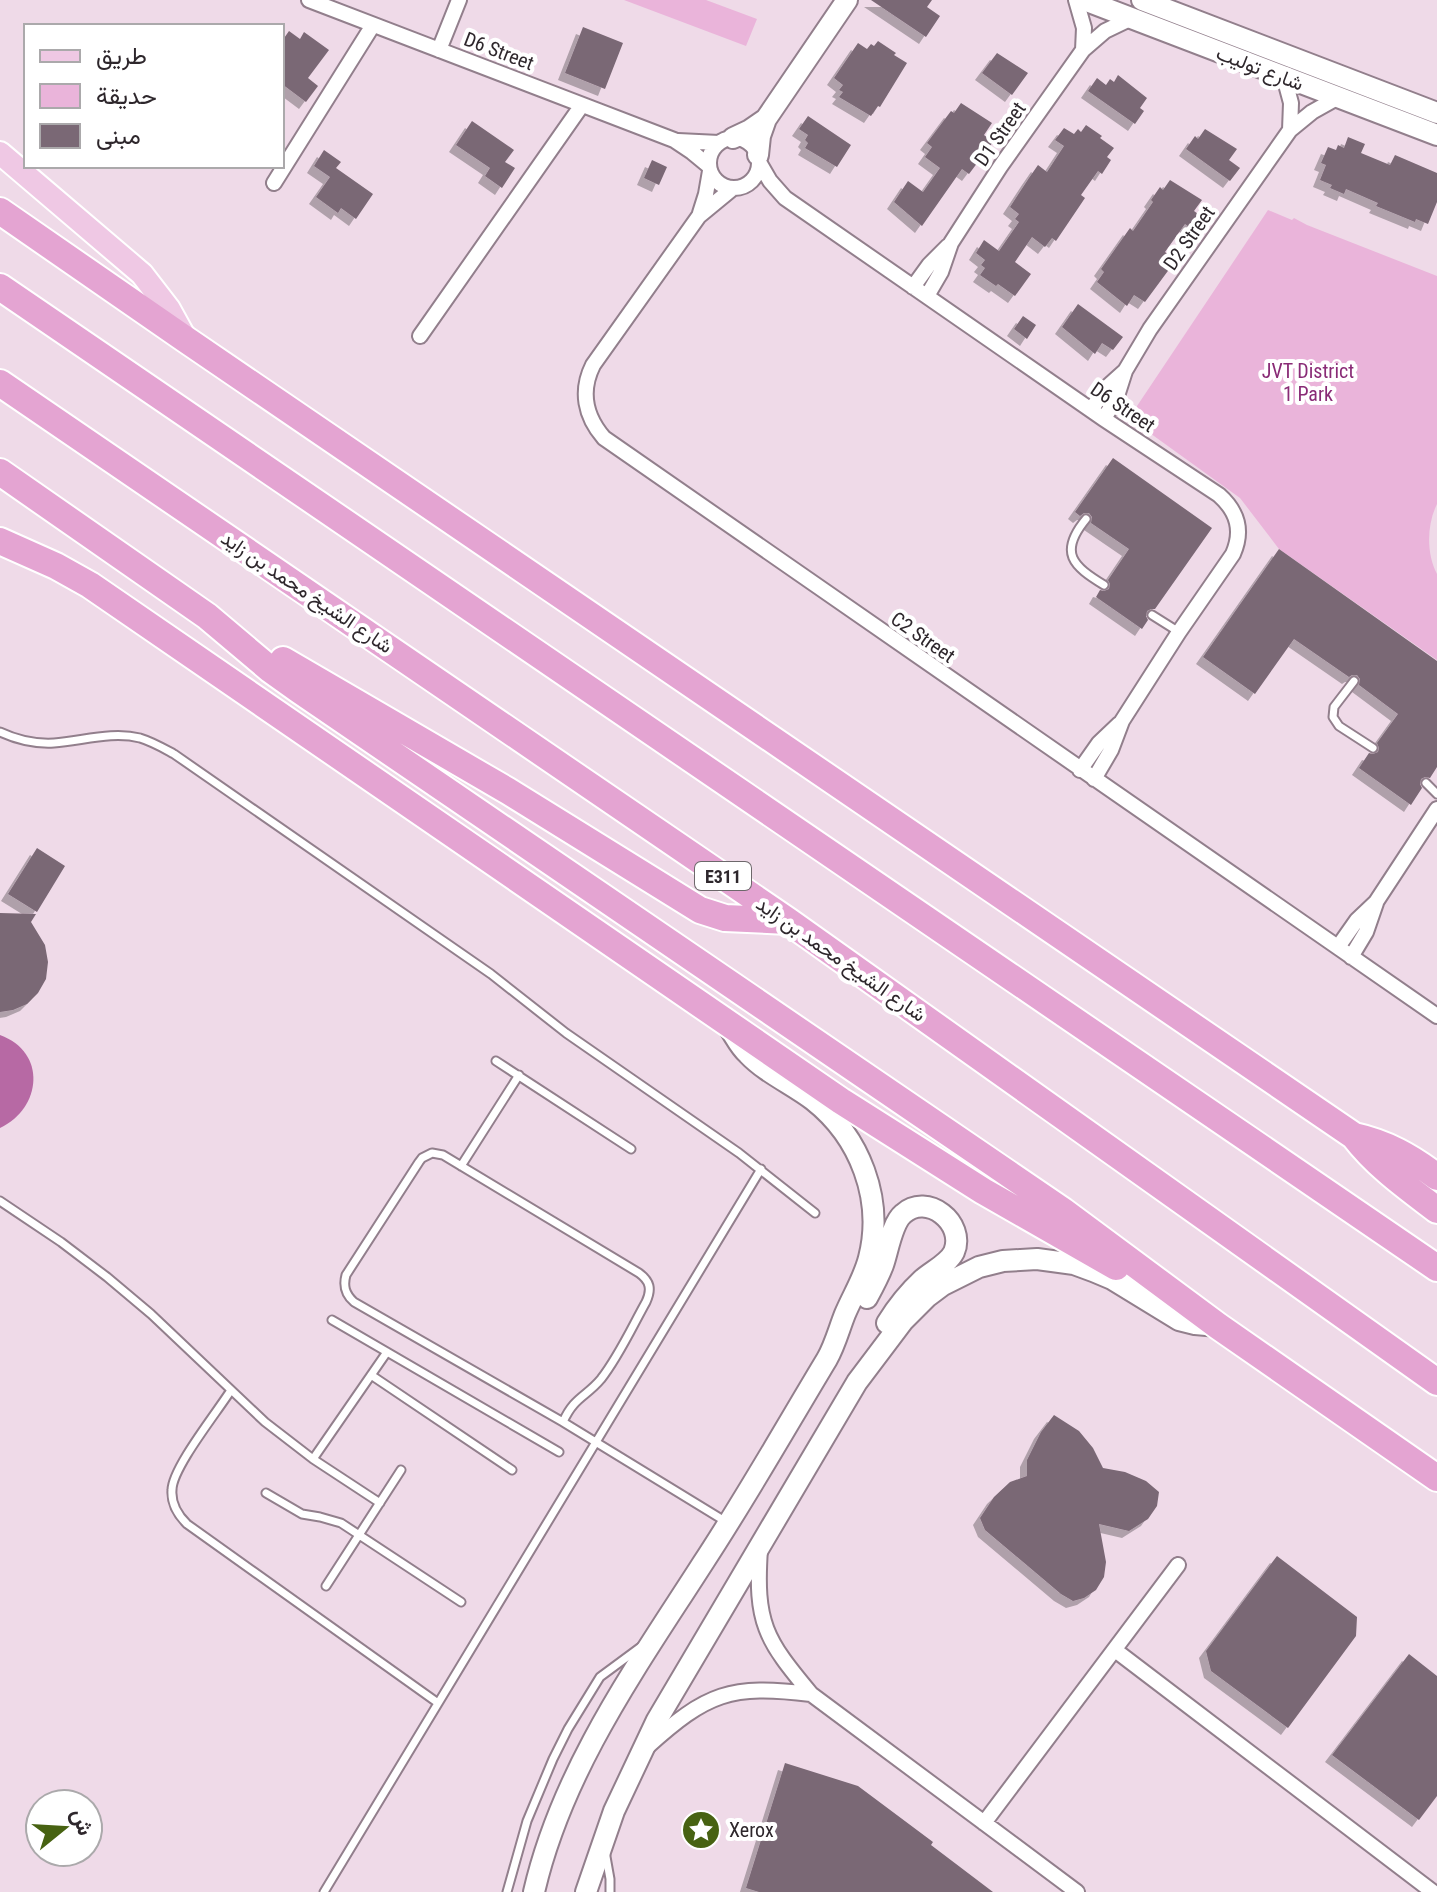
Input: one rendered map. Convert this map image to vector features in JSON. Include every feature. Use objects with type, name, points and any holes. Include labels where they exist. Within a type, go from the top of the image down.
[{"type":"highway","points":[[0,211],[1354,1136],[1373,1160],[1437,1210]]},
{"type":"highway","points":[[0,287],[1437,1268]]},
{"type":"highway","name":"شارع الشيخ محمد بن زايد","points":[[0,383],[788,921],[1437,1382]]},
{"type":"highway","points":[[0,472],[207,616],[508,791],[700,910],[725,918],[788,921]]},
{"type":"highway","points":[[0,541],[90,585],[841,1101],[983,1191],[1115,1266],[1179,1297]]},
{"type":"highway","points":[[207,616],[299,690],[1050,1202],[1218,1326],[1437,1478]]},
{"type":"highway","points":[[1354,1136],[1391,1148],[1437,1177]]},
{"type":"main road","points":[[0,153],[142,274],[169,309],[185,339]]},
{"type":"street","name":"D6 Street","points":[[309,0],[674,140],[696,143],[726,140]]},
{"type":"street","points":[[439,50],[459,0]]},
{"type":"street","points":[[766,119],[712,150],[710,168],[717,181],[737,188],[747,185],[756,175],[760,136],[766,119],[847,0]]},
{"type":"street","points":[[1076,0],[1084,28],[1083,50]]},
{"type":"street","name":"شارع توليب","points":[[1084,0],[1437,135]]},
{"type":"street","name":"شارع توليب","points":[[1142,0],[1437,113]]},
{"type":"street","name":"D1 Street","points":[[913,287],[925,269],[951,243],[1000,167],[1083,50],[1105,31],[1132,18]]},
{"type":"street","points":[[284,167],[373,25]]},
{"type":"street","points":[[1284,77],[1291,103],[1290,130]]},
{"type":"street","name":"D2 Street","points":[[1104,419],[1117,396],[1125,371],[1159,316],[1290,130],[1312,112],[1337,98]]},
{"type":"street","points":[[420,336],[582,105]]},
{"type":"street","name":"D6 Street","points":[[674,140],[710,168]]},
{"type":"street","points":[[726,140],[748,142],[759,158]]},
{"type":"street","name":"D6 Street","points":[[759,158],[770,181],[785,198],[1219,495],[1234,511],[1238,522],[1237,544],[1233,554],[1122,721],[1111,750],[1094,779]]},
{"type":"street","points":[[274,183],[283,168]]},
{"type":"street","name":"C2 Street","points":[[710,168],[699,216],[593,365],[585,386],[585,398],[596,429],[626,454],[1437,1016]]},
{"type":"street","name":"D6 Street","points":[[737,188],[764,190],[785,198]]},
{"type":"street","name":"C2 Street","points":[[699,216],[737,188]]},
{"type":"street","name":"D1 Street","points":[[927,296],[941,272],[951,243]]},
{"type":"street","name":"D2 Street","points":[[1091,410],[1105,389],[1125,371]]},
{"type":"street","name":"D6 Street","points":[[1080,770],[1099,743],[1122,721]]},
{"type":"street","points":[[1338,947],[1357,920],[1376,902],[1437,809]]},
{"type":"street","points":[[1351,957],[1366,932],[1376,902]]},
{"type":"street","points":[[726,1022],[750,1057],[812,1099],[833,1119],[854,1148],[868,1181],[874,1218],[870,1256],[833,1347]]},
{"type":"street","points":[[534,1892],[547,1846],[590,1746],[833,1347],[847,1331],[882,1268],[899,1219],[917,1207],[933,1208],[955,1231],[956,1240],[951,1256],[922,1280],[897,1309],[871,1350],[864,1372]]},
{"type":"street","points":[[586,1892],[603,1840],[657,1720],[864,1372],[913,1311],[943,1285],[979,1267],[1020,1259],[1045,1259],[1074,1264],[1112,1279],[1179,1320],[1218,1326]]},
{"type":"street","points":[[760,1546],[759,1598],[766,1631],[783,1660],[811,1694],[1077,1892]]},
{"type":"street","points":[[984,1823],[1178,1565]]},
{"type":"street","points":[[1115,1650],[1433,1892]]},
{"type":"street","points":[[641,1753],[683,1716],[724,1695],[754,1690],[811,1694]]},
{"type":"lane","points":[[1086,519],[1074,533],[1072,555],[1079,567],[1104,585]]},
{"type":"lane","points":[[1152,615],[1179,632]]},
{"type":"lane","points":[[1354,681],[1334,707],[1333,717],[1339,726],[1373,748]]},
{"type":"lane","points":[[0,732],[30,742],[51,743],[119,736],[139,738],[166,749],[491,974],[557,1027],[717,1137],[815,1213]]},
{"type":"lane","points":[[1426,783],[1437,794]]},
{"type":"lane","points":[[496,1061],[631,1149]]},
{"type":"lane","points":[[461,1166],[519,1075]]},
{"type":"lane","points":[[563,1422],[572,1405],[607,1370],[646,1302],[650,1285],[639,1273],[438,1153],[422,1158],[346,1275],[346,1293],[354,1302],[563,1422],[728,1523]]},
{"type":"lane","points":[[324,1892],[761,1169]]},
{"type":"lane","points":[[0,1201],[107,1277],[151,1314],[253,1413],[313,1459],[380,1503]]},
{"type":"lane","points":[[332,1320],[559,1452]]},
{"type":"lane","points":[[313,1459],[387,1352]]},
{"type":"lane","points":[[371,1375],[512,1470]]},
{"type":"lane","points":[[231,1390],[177,1471],[172,1500],[181,1517],[438,1703]]},
{"type":"lane","points":[[326,1586],[401,1470]]},
{"type":"lane","points":[[266,1493],[293,1511],[341,1523],[461,1602]]},
{"type":"lane","points":[[507,1892],[539,1790],[574,1719],[600,1677],[654,1638]]},
{"type":"lane","points":[[603,1840],[608,1859],[610,1892]]},
{"type":"green space","points":[[624,0],[706,0],[757,19],[746,46]]},
{"type":"green space","name":"JVT District 1 Park","points":[[1268,210],[1437,276],[1437,504],[1429,539],[1437,574],[1437,660],[1279,549],[1240,498],[1129,418]]},
{"type":"shaded area","points":[[0,1035],[26,1054],[32,1067],[33,1080],[31,1094],[24,1107],[14,1119],[0,1128]]},
{"type":"building","points":[[871,0],[932,0],[927,7],[940,16],[926,37]]},
{"type":"building","points":[[583,27],[623,43],[605,89],[565,73]]},
{"type":"building","points":[[289,31],[300,39],[304,32],[329,50],[308,78],[318,86],[306,102],[284,86],[284,38]]},
{"type":"building","points":[[878,41],[907,63],[871,116],[839,97],[843,85],[834,78],[858,43],[867,49]]},
{"type":"building","points":[[997,53],[1028,73],[1012,95],[982,73]]},
{"type":"building","points":[[1118,75],[1147,98],[1140,108],[1144,111],[1135,124],[1088,91],[1097,78],[1106,85],[1110,79],[1114,82]]},
{"type":"building","points":[[961,103],[992,123],[984,135],[993,142],[969,174],[962,169],[922,226],[894,202],[908,181],[923,192],[940,168],[925,157],[932,147],[927,143],[951,111],[954,113]]},
{"type":"building","points":[[808,116],[851,145],[837,167],[805,148],[808,135],[799,129]]},
{"type":"building","points":[[472,121],[514,150],[505,162],[515,168],[502,188],[485,176],[490,168],[456,145]]},
{"type":"building","points":[[1086,125],[1114,148],[1107,157],[1111,160],[1102,174],[1098,171],[1081,195],[1085,198],[1056,241],[1052,238],[1045,247],[1032,237],[1015,262],[1031,274],[1015,296],[980,275],[985,268],[981,265],[985,260],[976,253],[984,240],[999,251],[1019,222],[1015,219],[1019,214],[1010,207],[1038,165],[1047,172],[1064,146],[1055,140],[1064,128],[1074,134],[1078,129],[1081,132]]},
{"type":"building","points":[[1205,129],[1237,149],[1229,160],[1240,168],[1230,181],[1186,149],[1195,136],[1198,139]]},
{"type":"building","points":[[1348,137],[1365,144],[1361,153],[1390,165],[1395,155],[1437,173],[1437,202],[1428,224],[1376,206],[1378,203],[1346,189],[1344,194],[1320,180],[1326,165],[1321,163],[1328,147],[1336,150],[1338,145],[1344,148]]},
{"type":"building","points":[[324,150],[341,162],[336,168],[373,194],[356,219],[341,208],[338,213],[316,197],[330,177],[314,166]]},
{"type":"building","points":[[652,160],[667,167],[659,185],[644,178]]},
{"type":"building","points":[[1170,180],[1202,200],[1194,211],[1205,219],[1196,232],[1185,224],[1165,252],[1176,260],[1145,302],[1134,295],[1127,306],[1097,282],[1104,272],[1101,269],[1130,228],[1133,231],[1160,187],[1163,190]]},
{"type":"building","points":[[1078,304],[1123,337],[1113,350],[1102,343],[1095,354],[1062,327]]},
{"type":"building","points":[[1023,316],[1036,325],[1027,339],[1014,329]]},
{"type":"building","points":[[1113,458],[1212,528],[1155,609],[1147,611],[1148,620],[1142,629],[1096,597],[1100,590],[1109,589],[1108,580],[1129,549],[1091,523],[1089,513],[1080,516],[1075,512]]},
{"type":"building","points":[[1279,549],[1437,661],[1437,767],[1430,778],[1421,779],[1422,788],[1411,805],[1359,768],[1369,753],[1378,752],[1377,743],[1398,714],[1359,685],[1357,675],[1349,677],[1294,639],[1255,694],[1203,657]]},
{"type":"building","points":[[37,848],[65,866],[37,912],[8,894]]},
{"type":"building","points":[[0,913],[36,914],[31,922],[45,945],[48,962],[46,979],[38,993],[27,1004],[0,1012]]},
{"type":"building","points":[[1054,1415],[1079,1431],[1093,1448],[1103,1468],[1125,1472],[1146,1481],[1159,1492],[1157,1506],[1148,1519],[1129,1531],[1099,1524],[1106,1562],[1104,1577],[1096,1590],[1073,1601],[985,1530],[980,1518],[994,1497],[1010,1482],[1027,1476],[1027,1460],[1041,1432]]},
{"type":"building","points":[[1277,1556],[1357,1617],[1356,1636],[1288,1728],[1211,1671],[1206,1651]]},
{"type":"building","points":[[1409,1654],[1437,1676],[1437,1796],[1419,1820],[1332,1755]]},
{"type":"building","name":"Xerox","points":[[785,1763],[858,1786],[993,1892],[759,1892],[746,1888]]},
{"type":"place","name":"Xerox","points":[[701,1830]]}]
